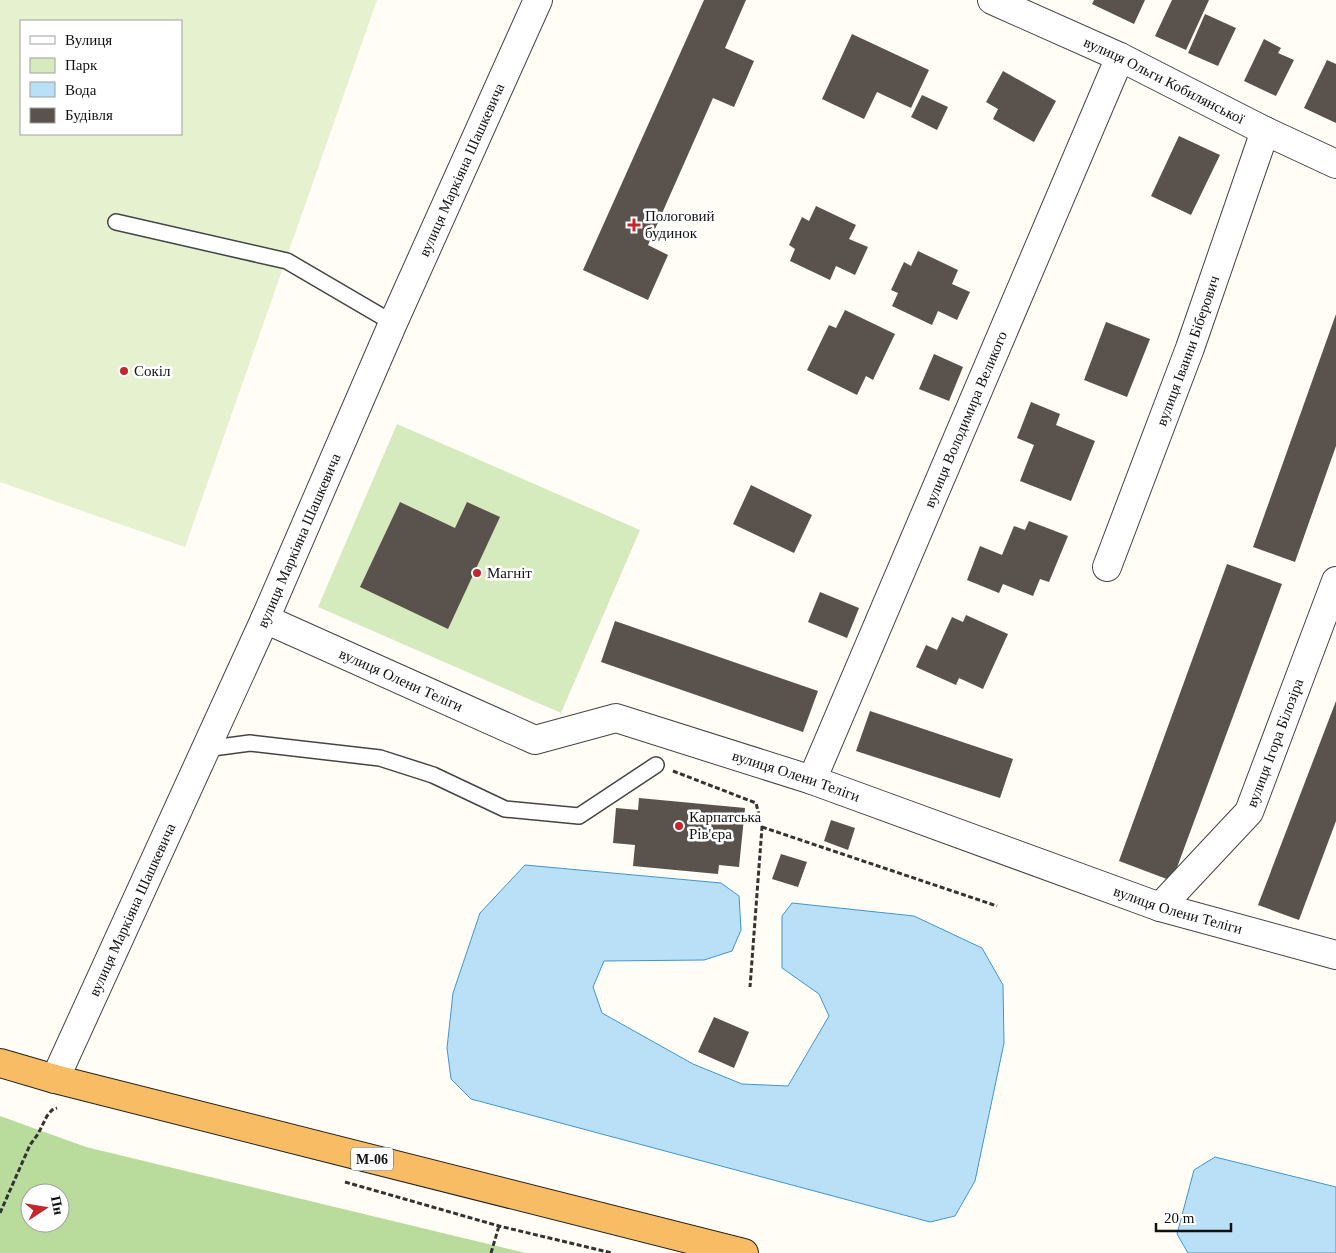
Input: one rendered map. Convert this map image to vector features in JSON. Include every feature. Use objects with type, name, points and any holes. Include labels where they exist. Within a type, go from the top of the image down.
[{"type":"highway","name":"М-06","points":[[0,1063],[55,1079],[744,1253]]},
{"type":"street","name":"вулиця Маркіяна Шашкевича","points":[[55,1079],[264,619],[393,323],[538,0]]},
{"type":"street","name":"вулиця Ольги Кобилянської","points":[[992,0],[1120,57],[1265,131],[1336,164]]},
{"type":"street","name":"вулиця Володимира Великого","points":[[812,780],[1120,57]]},
{"type":"street","name":"вулиця Іванни Біберович","points":[[1108,567],[1190,348],[1265,131]]},
{"type":"street","name":"вулиця Ігора Білозіра","points":[[1160,907],[1248,812],[1336,581]]},
{"type":"street","name":"вулиця Олени Теліги","points":[[264,619],[535,740],[616,718],[812,780],[1160,907],[1336,955]]},
{"type":"lane","points":[[116,222],[287,261],[393,323]]},
{"type":"lane","points":[[205,749],[250,742],[380,758],[433,775],[505,809],[578,816],[656,765]]},
{"type":"path","points":[[656,765],[756,803],[762,827],[750,987]]},
{"type":"path","points":[[762,827],[997,906]]},
{"type":"path","points":[[0,1213],[30,1145],[47,1116],[52,1110],[62,1106]]},
{"type":"path","points":[[491,1253],[499,1226]]},
{"type":"green space","name":"Сокіл","points":[[0,0],[377,0],[185,547],[0,482]]},
{"type":"green space","name":"Магніт","points":[[397,424],[640,530],[561,713],[318,607]]},
{"type":"green space","points":[[0,1116],[86,1147],[526,1253],[0,1253]]},
{"type":"water","points":[[525,865],[721,883],[739,896],[741,930],[732,951],[704,960],[604,961],[593,987],[602,1013],[693,1064],[742,1084],[788,1086],[829,1016],[819,994],[782,968],[782,916],[792,903],[914,916],[982,948],[1003,985],[1004,1043],[975,1181],[955,1216],[930,1222],[471,1099],[451,1079],[447,1048],[453,993],[480,913]]},
{"type":"water","points":[[1215,1157],[1336,1187],[1336,1253],[1188,1253],[1177,1234],[1194,1170]]},
{"type":"building","points":[[704,0],[746,0],[725,48],[754,61],[734,107],[713,98],[648,245],[668,255],[648,300],[583,270]]},
{"type":"building","points":[[1094,0],[1145,0],[1134,24],[1092,4]]},
{"type":"building","points":[[1172,0],[1209,0],[1186,50],[1155,36]]},
{"type":"building","points":[[1205,14],[1236,28],[1218,66],[1188,53]]},
{"type":"building","points":[[852,34],[929,70],[911,108],[877,92],[864,119],[822,99]]},
{"type":"building","points":[[1264,39],[1281,48],[1278,53],[1294,60],[1276,96],[1244,81]]},
{"type":"building","points":[[1327,60],[1336,64],[1336,123],[1304,108]]},
{"type":"building","points":[[1003,71],[1056,101],[1034,142],[993,119],[998,109],[986,102]]},
{"type":"building","points":[[922,95],[948,107],[937,130],[911,117]]},
{"type":"building","points":[[1179,136],[1220,155],[1191,215],[1151,196]]},
{"type":"building","points":[[816,206],[856,225],[849,239],[868,247],[855,275],[836,266],[830,280],[790,261],[795,249],[789,245],[802,217],[809,221]]},
{"type":"building","points":[[918,251],[958,270],[952,284],[970,292],[957,320],[938,311],[932,325],[892,306],[898,293],[891,290],[904,262],[911,266]]},
{"type":"building","points":[[845,310],[895,334],[873,380],[866,376],[857,395],[807,370],[829,325],[836,328]]},
{"type":"building","points":[[1336,314],[1336,446],[1295,562],[1253,547]]},
{"type":"building","points":[[1106,322],[1150,339],[1127,397],[1084,380]]},
{"type":"building","points":[[934,354],[963,367],[949,401],[919,389]]},
{"type":"building","points":[[1031,402],[1060,414],[1056,425],[1095,441],[1071,501],[1020,481],[1034,445],[1017,438]]},
{"type":"building","points":[[751,485],[812,515],[794,553],[733,524]]},
{"type":"building","points":[[400,502],[455,528],[467,502],[500,517],[448,629],[360,587]]},
{"type":"building","points":[[1029,521],[1068,536],[1049,582],[1040,579],[1033,596],[1003,584],[999,593],[967,580],[980,546],[1002,555],[1014,526],[1025,530]]},
{"type":"building","points":[[1227,564],[1282,584],[1172,881],[1119,861]]},
{"type":"building","points":[[820,592],[859,608],[847,638],[808,622]]},
{"type":"building","points":[[966,615],[1008,634],[983,689],[959,678],[956,685],[916,667],[926,645],[937,650],[952,617],[963,622]]},
{"type":"building","points":[[615,621],[818,691],[803,732],[601,662]]},
{"type":"building","points":[[1336,701],[1336,821],[1299,920],[1258,905]]},
{"type":"building","points":[[870,711],[1013,759],[1000,798],[856,751]]},
{"type":"building","name":"Карпатська Рів'єра","points":[[639,798],[745,808],[739,867],[719,865],[718,874],[633,866],[635,845],[613,843],[616,808],[638,810]]},
{"type":"building","points":[[831,820],[855,828],[848,850],[824,841]]},
{"type":"building","points":[[781,854],[807,862],[798,887],[772,879]]},
{"type":"building","points":[[714,1017],[749,1032],[734,1068],[698,1052]]},
{"type":"place","name":"Пологовий будинок","points":[[634,225]]},
{"type":"place","name":"Сокіл","points":[[124,371]]},
{"type":"place","name":"Магніт","points":[[477,573]]},
{"type":"place","name":"Карпатська Рів'єра","points":[[679,826]]}]
